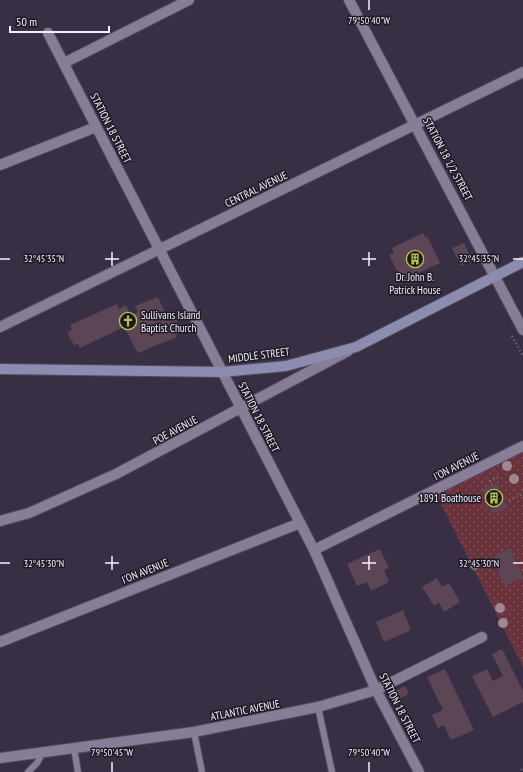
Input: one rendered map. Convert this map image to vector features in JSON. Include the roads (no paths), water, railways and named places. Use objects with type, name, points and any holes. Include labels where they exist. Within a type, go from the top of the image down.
[{"type":"street","points":[[64,63],[189,0]]},
{"type":"street","name":"STATION 18 1/2 STREET","points":[[349,0],[416,124],[523,330]]},
{"type":"street","name":"STATION 18 STREET","points":[[48,33],[314,550],[376,690],[419,772]]},
{"type":"street","name":"CENTRAL AVENUE","points":[[0,327],[523,72]]},
{"type":"street","points":[[0,165],[96,127]]},
{"type":"street","name":"MIDDLE STREET","points":[[0,369],[222,372],[286,366],[356,347],[523,262]]},
{"type":"street","name":"POE AVENUE","points":[[0,521],[29,513],[116,474],[242,409],[356,347]]},
{"type":"street","name":"I'ON AVENUE","points":[[314,550],[523,446]]},
{"type":"street","name":"I'ON AVENUE","points":[[0,642],[300,523]]},
{"type":"street","name":"ATLANTIC AVENUE","points":[[0,758],[194,732],[318,707],[376,690],[482,637]]},
{"type":"lane","points":[[318,707],[332,772]]},
{"type":"lane","points":[[194,732],[202,772]]},
{"type":"lane","points":[[74,748],[78,772]]},
{"type":"lane","points":[[28,772],[36,764],[43,752]]},
{"type":"place","name":"Dr. John B. Patrick House","points":[[415,259]]},
{"type":"place","name":"Sullivans Island Baptist Church","points":[[128,321]]},
{"type":"place","name":"1891 Boathouse","points":[[494,498]]}]
